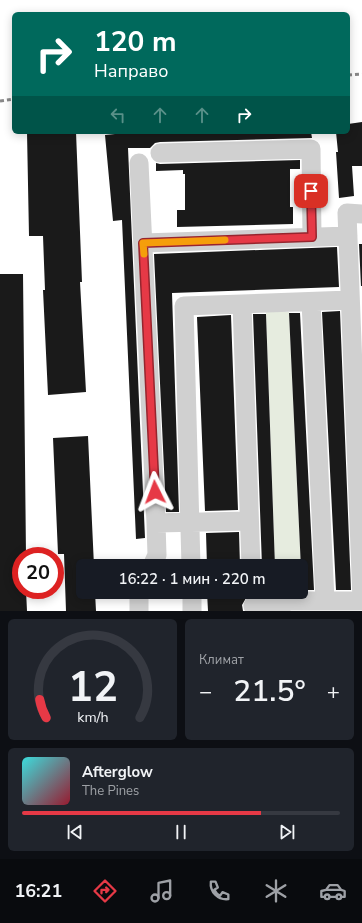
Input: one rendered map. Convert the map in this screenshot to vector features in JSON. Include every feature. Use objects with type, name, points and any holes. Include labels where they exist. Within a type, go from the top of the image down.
[{"type":"street","points":[[160,153],[311,149],[312,228]]},
{"type":"street","points":[[139,163],[156,523],[157,555],[155,559]]},
{"type":"street","points":[[252,603],[262,601],[362,600],[347,213],[362,214]]},
{"type":"street","points":[[143,243],[312,228],[348,236]]},
{"type":"street","points":[[191,559],[184,306],[350,300]]},
{"type":"street","points":[[311,302],[324,600]]},
{"type":"street","points":[[242,304],[251,559]]},
{"type":"street","points":[[156,523],[249,521]]},
{"type":"street","points":[[139,599],[139,611]]},
{"type":"street","points":[[192,599],[192,611]]},
{"type":"street","points":[[252,603],[281,611]]},
{"type":"shaded area","points":[[266,312],[289,312],[301,559],[275,559]]},
{"type":"building","points":[[362,122],[362,166],[352,166],[354,196],[339,198],[336,134],[350,134],[350,124]]},
{"type":"building","points":[[27,134],[76,134],[82,282],[80,282],[86,392],[48,395],[43,290],[45,290],[43,236],[29,236]]},
{"type":"building","points":[[311,134],[312,138],[160,142],[155,143],[150,148],[128,148],[145,538],[136,539],[122,220],[113,221],[105,135]]},
{"type":"building","points":[[300,160],[300,169],[290,169],[290,207],[293,207],[293,224],[177,227],[177,210],[185,210],[185,174],[183,174],[183,170],[156,171],[156,163]]},
{"type":"building","points":[[359,244],[362,244],[362,286],[361,286]]},
{"type":"building","points":[[337,247],[339,287],[172,293],[179,512],[166,512],[154,254]]},
{"type":"building","points":[[0,274],[23,274],[26,547],[12,547],[12,599],[26,599],[27,611],[0,611]]},
{"type":"building","points":[[340,311],[351,590],[336,590],[322,312]]},
{"type":"building","points":[[289,313],[300,313],[314,590],[308,590],[308,559],[301,559]]},
{"type":"building","points":[[253,314],[266,314],[275,559],[262,559]]},
{"type":"building","points":[[231,315],[238,510],[205,511],[197,317]]},
{"type":"building","points":[[88,436],[94,559],[76,559],[76,599],[95,599],[96,611],[66,611],[64,547],[58,547],[53,438]]},
{"type":"building","points":[[239,532],[240,559],[207,559],[206,533]]},
{"type":"building","points":[[207,599],[245,599],[242,605],[243,611],[208,611]]},
{"type":"railway","points":[[350,75],[362,74]]},
{"type":"railway","points":[[0,101],[12,99]]},
{"type":"slow traffic","points":[[144,254],[143,243],[225,240]]},
{"type":"route","points":[[155,492],[143,243],[312,237],[311,191]]}]
